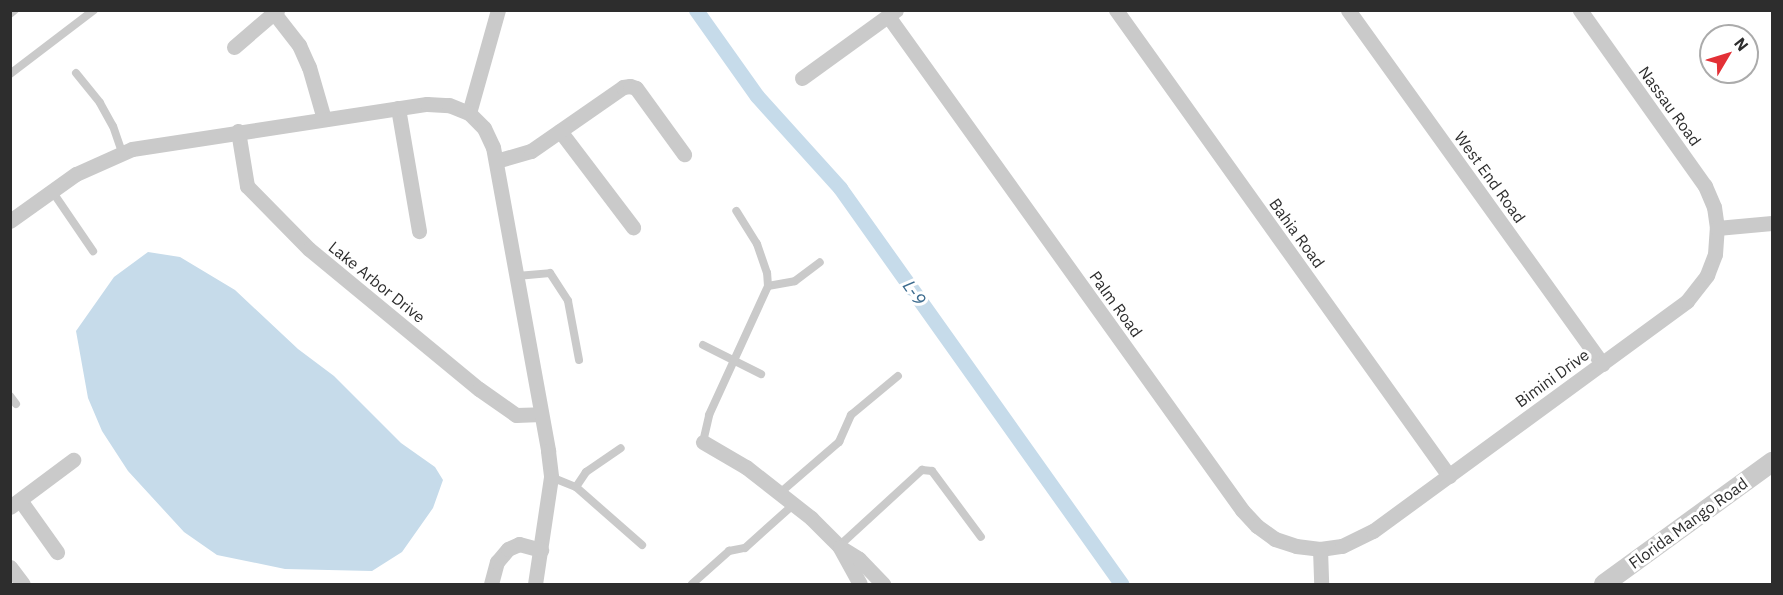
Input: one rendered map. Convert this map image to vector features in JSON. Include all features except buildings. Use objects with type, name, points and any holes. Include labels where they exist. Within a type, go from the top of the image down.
[{"type":"street","points":[[469,113],[498,10]]},
{"type":"street","name":"Bahia Road","points":[[1116,10],[1449,476]]},
{"type":"street","name":"West End Road","points":[[1348,10],[1602,364]]},
{"type":"street","name":"Nassau Road","points":[[1580,10],[1705,186],[1714,207],[1717,228]]},
{"type":"street","points":[[234,47],[276,12],[299,45],[309,68],[324,119]]},
{"type":"street","points":[[802,78],[892,13]]},
{"type":"street","name":"Palm Road","points":[[892,13],[1249,519],[1266,533],[1285,543],[1320,549]]},
{"type":"street","points":[[496,161],[531,151],[623,87],[630,86],[636,88],[684,154]]},
{"type":"street","points":[[10,221],[94,164],[122,152],[162,142],[438,104],[469,113],[490,137],[496,161],[551,477],[535,585]]},
{"type":"street","points":[[398,108],[419,231]]},
{"type":"street","name":"Lake Arbor Drive","points":[[238,131],[247,186],[309,249],[479,389],[516,416],[541,414]]},
{"type":"street","points":[[560,131],[633,227]]},
{"type":"street","points":[[1717,228],[1773,223]]},
{"type":"street","name":"Bimini Drive","points":[[1320,549],[1342,546],[1363,537],[1602,364],[1694,293],[1711,264],[1717,228]]},
{"type":"street","points":[[703,442],[746,467],[781,492],[839,546],[859,560],[883,585]]},
{"type":"street","points":[[57,552],[15,503],[73,460]]},
{"type":"street","name":"Florida Mango Road","points":[[1604,585],[1773,462]]},
{"type":"street","points":[[491,585],[497,562],[507,549],[519,544],[541,550]]},
{"type":"street","points":[[839,546],[860,585]]},
{"type":"street","points":[[1320,549],[1321,585]]},
{"type":"street","points":[[10,567],[23,585]]},
{"type":"lane","points":[[10,14],[15,10]]},
{"type":"lane","points":[[10,74],[94,10]]},
{"type":"lane","points":[[76,73],[100,103],[113,126],[122,152]]},
{"type":"lane","points":[[52,191],[93,251]]},
{"type":"lane","points":[[703,442],[709,415],[768,286],[767,273],[757,244],[736,211]]},
{"type":"lane","points":[[768,286],[795,281],[820,262]]},
{"type":"lane","points":[[517,276],[550,273],[568,301],[579,360]]},
{"type":"lane","points":[[703,345],[761,374]]},
{"type":"lane","points":[[781,492],[840,442],[851,415],[898,376]]},
{"type":"lane","points":[[10,396],[16,404]]},
{"type":"lane","points":[[576,487],[586,472],[621,448]]},
{"type":"lane","points":[[839,546],[922,470],[933,471],[981,537]]},
{"type":"lane","points":[[551,477],[576,487],[642,545]]},
{"type":"lane","points":[[692,585],[729,551],[745,548],[794,504]]},
{"type":"water","points":[[148,252],[180,257],[235,290],[298,349],[334,376],[401,443],[435,467],[443,480],[433,508],[402,552],[372,571],[285,569],[217,555],[184,532],[128,471],[102,431],[88,398],[76,331],[114,277]]},
{"type":"waterway","name":"L-9","points":[[696,10],[757,96],[840,188],[1121,584]]}]
